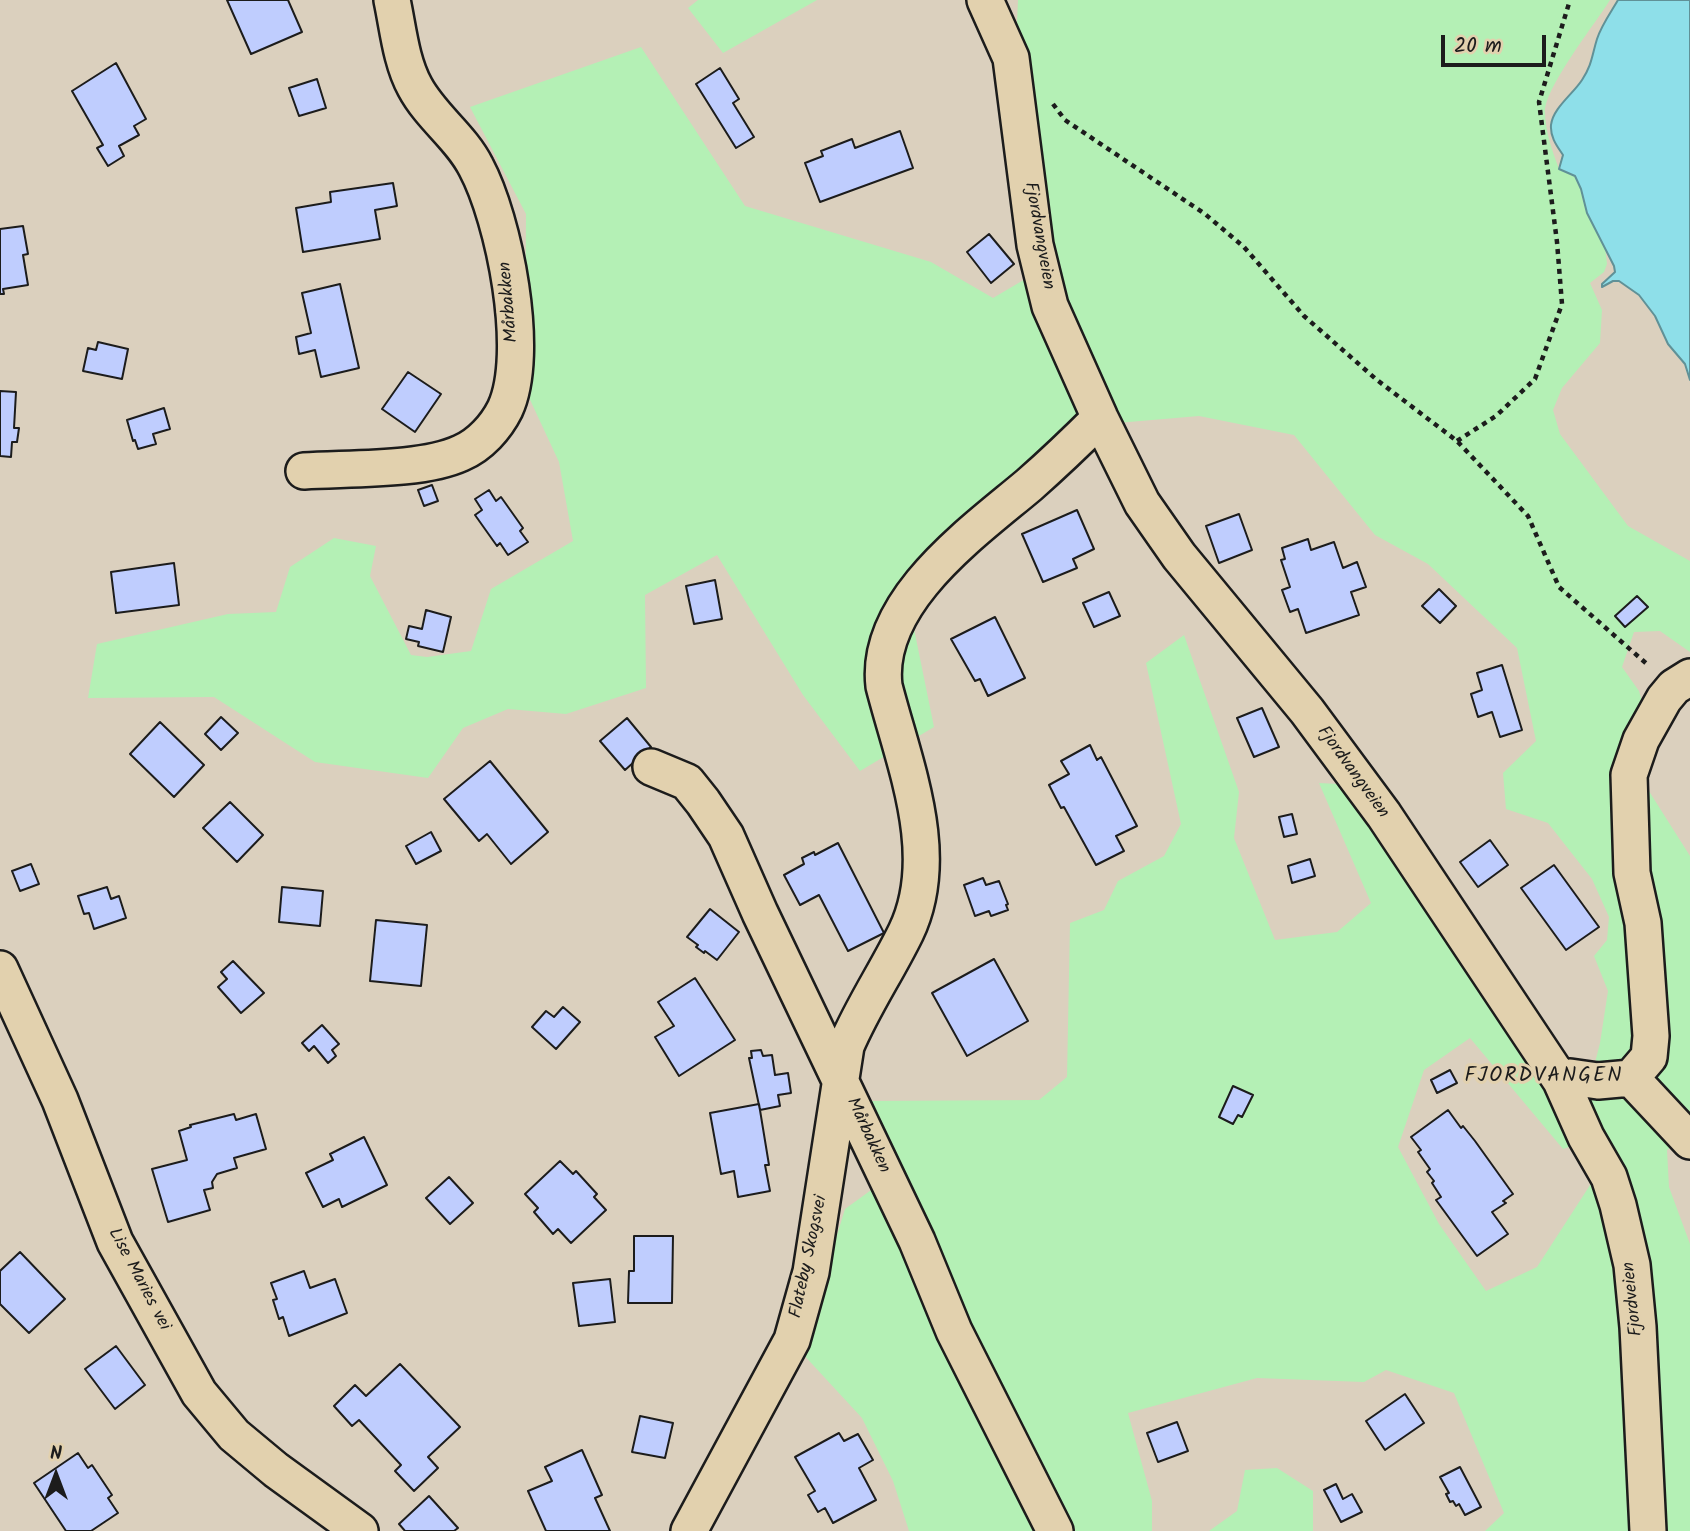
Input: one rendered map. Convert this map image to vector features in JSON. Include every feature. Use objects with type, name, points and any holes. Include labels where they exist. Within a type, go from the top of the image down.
[{"type":"street","name":"Mårbakken","points":[[304,471],[430,464],[460,454],[487,434],[498,420],[509,396],[514,327],[509,269],[500,226],[488,190],[475,164],[415,86],[393,0]]},
{"type":"street","name":"Fjordvangveien","points":[[985,0],[1012,58],[1035,244],[1051,306],[1100,418],[1142,503],[1179,556],[1307,711],[1384,815],[1561,1081]]},
{"type":"street","name":"Flateby Skogsvei","points":[[689,1531],[792,1340],[811,1272],[846,1046],[855,1024],[907,930],[920,893],[922,876],[915,802],[884,686],[882,670],[887,643],[898,619],[941,561],[1058,460],[1100,418]]},
{"type":"street","points":[[1561,1081],[1570,1077],[1598,1081],[1632,1078],[1649,1057],[1651,1036],[1643,923],[1632,873],[1629,775],[1641,740],[1664,699],[1682,682]]},
{"type":"street","name":"Mårbakken","points":[[651,767],[687,782],[726,836],[916,1241],[954,1331],[1055,1531]]},
{"type":"street","name":"Lise Maries vei","points":[[0,969],[60,1100],[115,1242],[199,1393],[234,1435],[276,1470],[360,1531]]},
{"type":"street","points":[[1632,1078],[1690,1141]]},
{"type":"street","name":"Fjordveien","points":[[1561,1081],[1586,1137],[1609,1177],[1632,1265],[1638,1327],[1648,1531]]},
{"type":"path","points":[[1457,441],[1496,416],[1535,379],[1562,304],[1539,102],[1570,0]]},
{"type":"path","points":[[1046,94],[1065,120],[1205,214],[1244,247],[1304,316],[1377,380],[1457,441],[1528,516],[1559,587],[1682,682]]},
{"type":"green space","points":[[698,0],[817,0],[723,53],[688,8]]},
{"type":"green space","points":[[1018,0],[1610,0],[1553,86],[1545,111],[1551,148],[1559,169],[1575,176],[1587,213],[1605,247],[1607,264],[1604,272],[1590,283],[1602,310],[1600,343],[1562,388],[1553,410],[1560,434],[1628,526],[1690,561],[1690,652],[1660,631],[1634,632],[1622,667],[1639,691],[1643,705],[1625,801],[1647,788],[1690,856],[1690,1132],[1667,1150],[1669,1187],[1690,1244],[1690,1531],[1485,1531],[1504,1513],[1454,1393],[1386,1370],[1364,1382],[1257,1378],[1128,1413],[1152,1501],[1152,1531],[909,1531],[893,1481],[862,1418],[801,1352],[845,1209],[896,1172],[862,1101],[1039,1100],[1067,1077],[1070,923],[1104,910],[1118,881],[1164,856],[1181,824],[1146,663],[1184,635],[1239,792],[1234,838],[1275,940],[1337,932],[1371,903],[1319,783],[1338,784],[1468,960],[1524,1041],[1575,1145],[1563,1149],[1470,1038],[1424,1070],[1398,1147],[1439,1224],[1486,1291],[1537,1267],[1594,1179],[1584,1106],[1600,1043],[1608,991],[1594,956],[1607,940],[1609,917],[1592,879],[1548,823],[1506,809],[1503,773],[1536,741],[1517,648],[1428,564],[1375,535],[1294,435],[1199,416],[1117,423],[1051,455],[912,619],[934,727],[860,771],[803,695],[717,555],[645,595],[646,688],[566,714],[508,709],[463,728],[428,778],[315,762],[214,697],[88,698],[97,644],[228,614],[276,612],[290,567],[334,538],[376,546],[370,576],[411,655],[427,657],[471,651],[491,589],[573,541],[559,462],[525,389],[526,214],[470,107],[641,47],[745,206],[931,262],[993,298],[1027,278],[1010,175]]},
{"type":"green space","points":[[1277,1468],[1313,1491],[1313,1531],[1209,1531],[1237,1511],[1245,1470]]},
{"type":"water","points":[[1618,0],[1690,0],[1690,380],[1685,364],[1668,344],[1655,316],[1639,295],[1619,281],[1602,287],[1615,272],[1614,266],[1587,213],[1575,176],[1559,169],[1563,155],[1552,133],[1551,125],[1555,113],[1585,75],[1599,34]]},
{"type":"building","points":[[227,0],[288,0],[302,32],[251,54]]},
{"type":"building","points":[[116,63],[146,119],[134,126],[139,135],[119,146],[124,156],[108,166],[97,148],[103,145],[72,91]]},
{"type":"building","points":[[720,68],[739,99],[733,103],[754,137],[736,148],[696,84]]},
{"type":"building","points":[[317,79],[326,108],[299,116],[289,88]]},
{"type":"building","points":[[900,131],[913,168],[820,202],[805,163],[823,156],[821,151],[852,139],[855,148]]},
{"type":"building","points":[[393,183],[397,206],[375,210],[380,239],[303,252],[296,208],[331,202],[330,192]]},
{"type":"building","points":[[23,226],[28,254],[23,255],[28,285],[3,289],[4,294],[0,294],[0,229]]},
{"type":"building","points":[[989,234],[1014,264],[991,283],[967,252]]},
{"type":"building","points":[[340,284],[359,368],[321,377],[315,350],[299,354],[296,337],[311,333],[302,293]]},
{"type":"building","points":[[98,342],[128,349],[122,379],[83,371],[88,348],[96,350]]},
{"type":"building","points":[[408,372],[441,394],[415,432],[382,409]]},
{"type":"building","points":[[0,391],[16,392],[14,428],[19,428],[17,442],[12,442],[11,457],[0,456]]},
{"type":"building","points":[[164,408],[170,429],[153,434],[156,444],[138,449],[127,420]]},
{"type":"building","points":[[432,485],[438,501],[424,506],[418,490]]},
{"type":"building","points":[[489,490],[496,501],[501,497],[523,528],[520,531],[528,542],[508,555],[500,543],[497,546],[475,515],[482,510],[475,499]]},
{"type":"building","points":[[1077,510],[1094,549],[1073,559],[1077,568],[1043,582],[1022,534]]},
{"type":"building","points":[[1239,514],[1252,550],[1219,563],[1206,526]]},
{"type":"building","points":[[1308,539],[1311,550],[1334,542],[1343,568],[1357,562],[1366,587],[1351,592],[1359,615],[1306,633],[1298,609],[1290,612],[1282,590],[1290,587],[1281,560],[1285,559],[1282,548]]},
{"type":"building","points":[[174,563],[179,605],[116,613],[111,572]]},
{"type":"building","points":[[715,580],[722,619],[694,624],[686,586]]},
{"type":"building","points":[[1439,589],[1456,606],[1440,623],[1422,606]]},
{"type":"building","points":[[1109,592],[1120,616],[1094,627],[1083,603]]},
{"type":"building","points":[[1637,596],[1648,607],[1625,627],[1615,616]]},
{"type":"building","points":[[426,610],[451,617],[443,652],[418,646],[419,642],[406,639],[409,626],[422,629]]},
{"type":"building","points":[[995,617],[1025,678],[988,696],[980,679],[975,681],[951,639]]},
{"type":"building","points":[[1502,665],[1522,730],[1500,737],[1492,712],[1478,717],[1471,694],[1482,690],[1477,673]]},
{"type":"building","points":[[1262,708],[1279,747],[1254,757],[1237,718]]},
{"type":"building","points":[[221,717],[238,733],[221,750],[205,734]]},
{"type":"building","points":[[627,718],[651,747],[625,770],[600,741]]},
{"type":"building","points":[[160,722],[204,765],[174,797],[130,754]]},
{"type":"building","points":[[1090,745],[1097,760],[1101,757],[1137,826],[1116,836],[1124,851],[1096,865],[1049,785],[1069,774],[1061,761]]},
{"type":"building","points":[[490,761],[548,832],[511,864],[487,834],[479,841],[444,799]]},
{"type":"building","points":[[230,802],[263,835],[237,862],[203,828]]},
{"type":"building","points":[[1292,814],[1297,834],[1284,837],[1279,817]]},
{"type":"building","points":[[431,832],[441,851],[416,864],[406,846]]},
{"type":"building","points":[[1490,840],[1508,865],[1478,887],[1460,862]]},
{"type":"building","points":[[838,843],[884,933],[848,951],[819,895],[800,905],[784,875],[804,864],[802,858],[814,852],[815,855]]},
{"type":"building","points":[[1310,859],[1315,876],[1292,883],[1288,866]]},
{"type":"building","points":[[31,864],[39,884],[20,891],[12,871]]},
{"type":"building","points":[[1554,865],[1599,927],[1566,950],[1521,888]]},
{"type":"building","points":[[983,878],[986,885],[999,881],[1008,910],[991,916],[989,911],[975,916],[964,885]]},
{"type":"building","points":[[107,887],[111,899],[119,896],[126,918],[94,929],[89,913],[84,914],[78,896]]},
{"type":"building","points":[[282,887],[323,891],[320,926],[279,922]]},
{"type":"building","points":[[710,909],[739,932],[717,960],[696,947],[698,945],[687,937]]},
{"type":"building","points":[[376,920],[427,925],[421,986],[370,981]]},
{"type":"building","points":[[994,959],[1028,1021],[967,1056],[932,993]]},
{"type":"building","points":[[233,961],[264,993],[241,1013],[218,987],[227,979],[221,972]]},
{"type":"building","points":[[695,978],[735,1040],[679,1076],[655,1037],[674,1026],[658,1002]]},
{"type":"building","points":[[563,1007],[580,1022],[556,1049],[532,1027],[546,1011],[554,1017]]},
{"type":"building","points":[[322,1025],[339,1044],[332,1050],[336,1056],[328,1063],[314,1046],[309,1051],[302,1043]]},
{"type":"building","points":[[761,1050],[763,1056],[772,1055],[775,1075],[788,1073],[791,1093],[778,1095],[780,1106],[760,1110],[749,1058],[752,1058],[751,1051]]},
{"type":"building","points":[[1450,1070],[1457,1083],[1437,1093],[1431,1080]]},
{"type":"building","points":[[1233,1086],[1253,1095],[1242,1117],[1238,1115],[1233,1124],[1219,1117]]},
{"type":"building","points":[[759,1104],[769,1165],[765,1165],[770,1191],[738,1197],[734,1171],[721,1174],[710,1113]]},
{"type":"building","points":[[1448,1110],[1475,1141],[1513,1194],[1503,1201],[1506,1203],[1492,1212],[1508,1234],[1477,1256],[1436,1200],[1441,1197],[1427,1172],[1430,1169],[1411,1137]]},
{"type":"building","points":[[234,1114],[236,1120],[256,1114],[266,1149],[234,1158],[237,1168],[217,1174],[212,1182],[213,1188],[204,1190],[210,1210],[168,1222],[152,1169],[187,1160],[179,1131],[191,1127],[190,1125]]},
{"type":"building","points":[[364,1137],[387,1185],[342,1207],[339,1199],[323,1207],[306,1173],[333,1160],[330,1154]]},
{"type":"building","points":[[560,1161],[573,1174],[576,1171],[597,1194],[594,1197],[606,1210],[571,1243],[558,1229],[553,1234],[534,1212],[538,1208],[525,1194]]},
{"type":"building","points":[[449,1177],[473,1203],[450,1224],[426,1198]]},
{"type":"building","points":[[634,1236],[673,1236],[672,1303],[628,1303],[629,1271],[634,1271]]},
{"type":"building","points":[[20,1252],[65,1299],[29,1333],[0,1304],[0,1271]]},
{"type":"building","points":[[304,1271],[310,1288],[335,1279],[347,1313],[289,1336],[283,1317],[279,1319],[273,1300],[277,1299],[271,1283]]},
{"type":"building","points":[[610,1279],[615,1322],[579,1326],[573,1283]]},
{"type":"building","points":[[116,1346],[145,1385],[115,1409],[85,1369]]},
{"type":"building","points":[[400,1364],[460,1427],[428,1457],[438,1468],[414,1491],[395,1471],[401,1465],[359,1420],[352,1426],[334,1406],[355,1385],[366,1396]]},
{"type":"building","points":[[1405,1394],[1424,1423],[1385,1450],[1366,1421]]},
{"type":"building","points":[[640,1416],[673,1423],[665,1458],[632,1452]]},
{"type":"building","points":[[1177,1422],[1188,1451],[1158,1462],[1147,1433]]},
{"type":"building","points":[[839,1433],[844,1441],[858,1434],[873,1460],[859,1468],[876,1500],[833,1523],[825,1508],[818,1512],[808,1495],[815,1491],[795,1457]]},
{"type":"building","points":[[582,1450],[602,1495],[595,1498],[610,1531],[546,1531],[528,1491],[552,1481],[545,1467]]},
{"type":"building","points":[[78,1453],[88,1468],[92,1465],[112,1495],[108,1498],[118,1513],[91,1531],[66,1531],[34,1483]]},
{"type":"building","points":[[1460,1467],[1481,1507],[1465,1515],[1459,1504],[1456,1506],[1453,1501],[1450,1502],[1446,1494],[1449,1493],[1440,1477]]},
{"type":"building","points":[[1336,1484],[1343,1499],[1352,1494],[1362,1512],[1341,1522],[1324,1490]]},
{"type":"building","points":[[429,1496],[458,1528],[454,1531],[405,1531],[399,1524]]},
{"type":"district","name":"FJORDVANGEN","points":[[1544,1077]]}]
